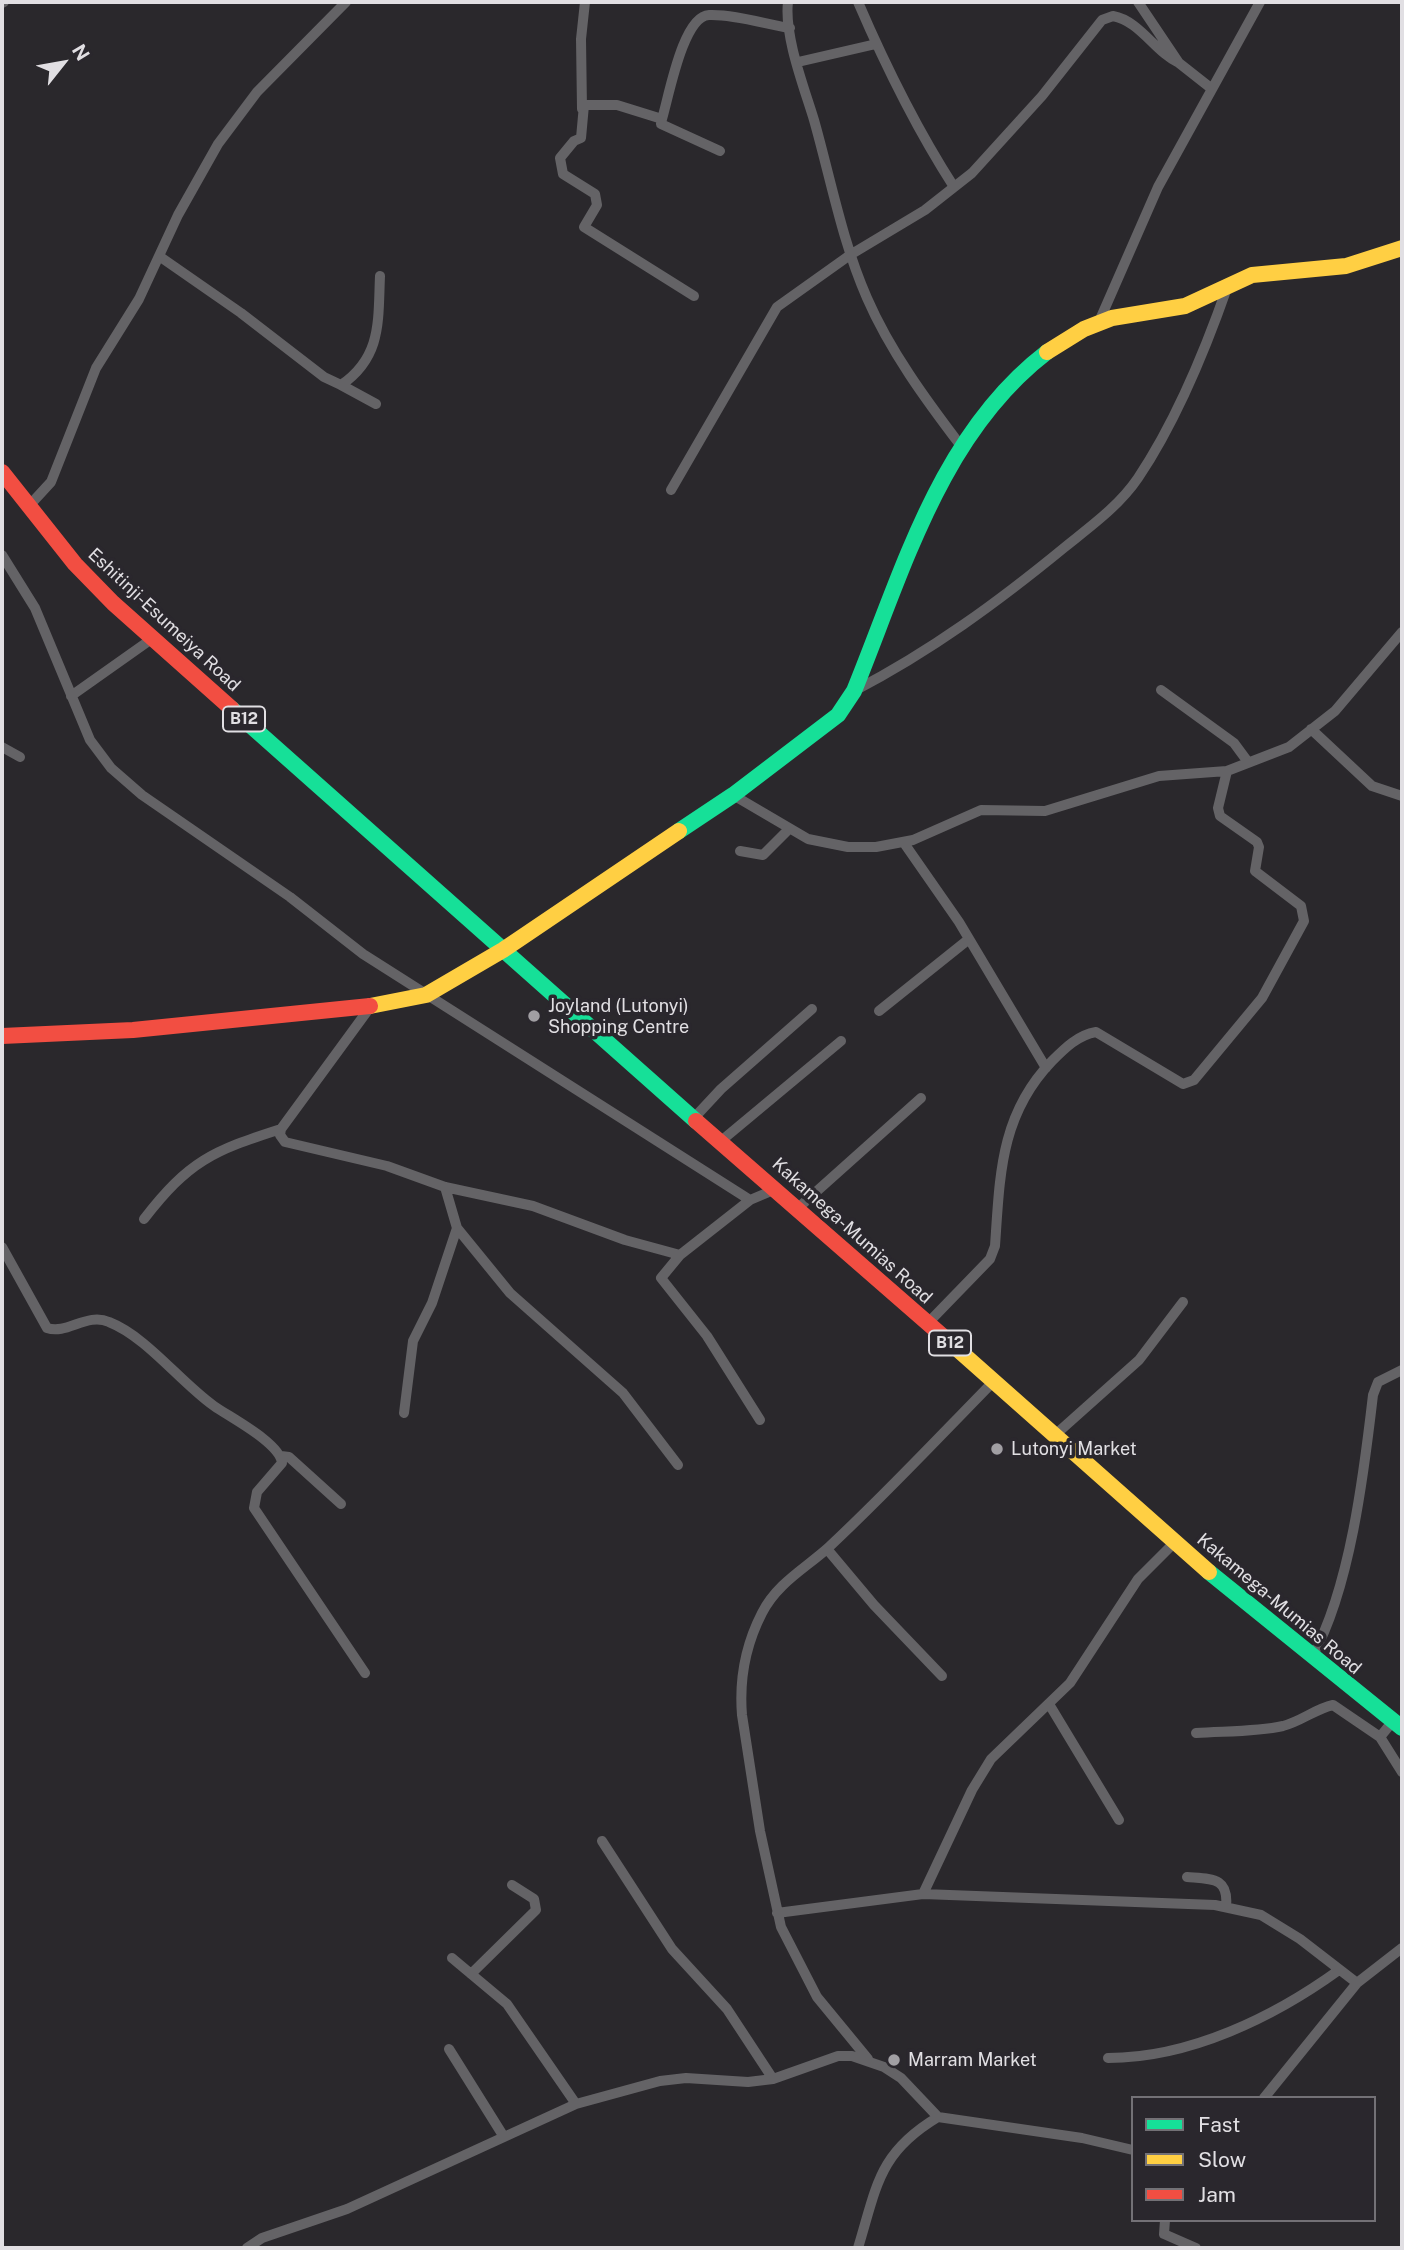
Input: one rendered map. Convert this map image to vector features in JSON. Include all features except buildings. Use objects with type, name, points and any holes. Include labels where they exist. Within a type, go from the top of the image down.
[{"type":"main road","points":[[2,1036],[133,1030],[370,1006],[426,995],[503,950],[733,795],[838,715],[854,691],[939,483],[961,446],[1003,394],[1051,350],[1098,324],[1144,310],[1185,306],[1264,271],[1326,268],[1368,261],[1402,248]]},
{"type":"main road","name":"Eshitinji-Esumeiya Road","points":[[3,480],[75,564],[153,638],[503,950]]},
{"type":"main road","name":"Kakamega-Mumias Road","points":[[503,950],[1175,1542],[1311,1658],[1397,1725]]},
{"type":"street","points":[[28,507],[51,482],[96,368],[139,299],[178,215],[218,144],[257,92],[346,2]]},
{"type":"street","points":[[585,2],[581,39],[581,138],[574,141],[559,158],[563,174],[595,194],[597,205],[584,227],[694,296]]},
{"type":"street","points":[[788,2],[790,28],[798,62],[850,255],[867,300],[898,355],[961,446]]},
{"type":"street","points":[[858,2],[925,143],[954,187]]},
{"type":"street","points":[[1138,2],[1180,63]]},
{"type":"street","points":[[1098,324],[1158,187],[1260,2]]},
{"type":"street","points":[[720,151],[661,124],[686,35],[694,21],[707,15],[790,28]]},
{"type":"street","points":[[671,490],[767,320],[777,307],[850,255],[925,210],[972,173],[1042,96],[1102,20],[1113,16],[1129,22],[1168,57],[1180,63],[1212,89]]},
{"type":"street","points":[[798,62],[876,44]]},
{"type":"street","points":[[582,109],[584,105],[617,105],[662,119]]},
{"type":"street","points":[[159,256],[241,313],[324,377],[376,404]]},
{"type":"street","points":[[341,385],[358,373],[369,356],[378,328],[380,276]]},
{"type":"street","points":[[854,691],[913,660],[980,614],[1119,502],[1138,478],[1208,345],[1228,285]]},
{"type":"street","points":[[2,555],[35,608],[90,740],[111,768],[142,795],[290,897],[363,954],[750,1200]]},
{"type":"street","points":[[733,795],[808,839],[839,846],[876,847],[904,842],[981,810],[1045,811],[1159,776],[1227,771],[1289,747],[1335,711],[1402,632]]},
{"type":"street","points":[[71,696],[153,638]]},
{"type":"street","points":[[1161,691],[1234,743],[1248,762]]},
{"type":"street","points":[[1311,729],[1372,786],[1402,796]]},
{"type":"street","points":[[2,747],[20,757]]},
{"type":"street","points":[[927,1324],[990,1258],[995,1246],[1004,1147],[1019,1105],[1046,1068],[1072,1042],[1096,1032],[1182,1084],[1201,1076],[1262,998],[1304,921],[1305,913],[1301,906],[1257,873],[1259,847],[1254,838],[1220,816],[1218,808],[1227,771]]},
{"type":"street","points":[[740,851],[763,855],[789,829]]},
{"type":"street","points":[[904,842],[969,940],[1046,1068]]},
{"type":"street","points":[[879,1011],[969,940]]},
{"type":"street","points":[[370,1006],[281,1129],[280,1135],[290,1145],[387,1166],[445,1187],[533,1206],[625,1240],[680,1255]]},
{"type":"street","points":[[694,1118],[721,1088],[812,1009]]},
{"type":"street","points":[[721,1141],[841,1041]]},
{"type":"street","points":[[798,1208],[921,1098]]},
{"type":"street","points":[[144,1219],[170,1185],[192,1166],[220,1150],[281,1129]]},
{"type":"street","points":[[445,1187],[457,1228],[510,1293],[623,1393],[678,1465]]},
{"type":"street","points":[[760,1420],[707,1336],[661,1278],[680,1255],[750,1200],[776,1189]]},
{"type":"street","points":[[404,1413],[413,1341],[432,1303],[457,1228]]},
{"type":"street","points":[[2,1247],[47,1328],[59,1330],[96,1318],[119,1327],[204,1399],[275,1448],[281,1456],[280,1470],[257,1492],[254,1508],[365,1673]]},
{"type":"street","points":[[1055,1435],[1139,1360],[1183,1302]]},
{"type":"street","points":[[1311,1658],[1335,1597],[1345,1561],[1373,1395],[1378,1381],[1402,1370]]},
{"type":"street","points":[[994,1381],[827,1549],[781,1586],[763,1611],[745,1653],[740,1690],[742,1716],[777,1913],[817,1997],[868,2059],[901,2078],[938,2117],[1082,2138],[1131,2150]]},
{"type":"street","points":[[281,1456],[289,1457],[341,1504]]},
{"type":"street","points":[[923,1894],[972,1790],[991,1759],[1017,1731],[1049,1704],[1080,1670],[1138,1579],[1175,1542]]},
{"type":"street","points":[[827,1549],[874,1605],[942,1676]]},
{"type":"street","points":[[1049,1704],[1119,1821]]},
{"type":"street","points":[[1196,1733],[1282,1726],[1303,1719],[1316,1709],[1333,1705],[1380,1737],[1402,1772]]},
{"type":"street","points":[[1380,1737],[1397,1725]]},
{"type":"street","points":[[602,1841],[672,1949],[727,2010],[773,2079]]},
{"type":"street","points":[[1187,1877],[1211,1879],[1223,1885],[1227,1892],[1226,1907]]},
{"type":"street","points":[[471,1974],[536,1910],[534,1899],[512,1885]]},
{"type":"street","points":[[777,1913],[923,1894],[1226,1907],[1261,1915],[1300,1939],[1357,1983]]},
{"type":"street","points":[[1266,2096],[1357,1983],[1402,1948]]},
{"type":"street","points":[[452,1958],[508,2004],[576,2104]]},
{"type":"street","points":[[1108,2057],[1129,2058],[1197,2044],[1306,1994],[1339,1970]]},
{"type":"street","points":[[449,2049],[504,2137]]},
{"type":"street","points":[[247,2248],[262,2238],[346,2209],[576,2104],[660,2081],[687,2078],[748,2082],[773,2079],[838,2056],[868,2059]]},
{"type":"street","points":[[858,2248],[887,2162],[901,2143],[938,2117]]},
{"type":"street","points":[[1165,2222],[1164,2234],[1196,2248]]},
{"type":"traffic: fast","points":[[679,831],[733,795],[838,715],[854,691],[908,553],[952,464],[979,423],[1010,385],[1047,352]]},
{"type":"traffic: fast","points":[[232,709],[696,1121]]},
{"type":"traffic: fast","points":[[1209,1572],[1402,1728]]},
{"type":"traffic: slow","points":[[1047,352],[1084,329],[1112,318],[1185,306],[1252,275],[1346,266],[1402,248]]},
{"type":"traffic: slow","points":[[370,1006],[426,995],[503,950],[679,831]]},
{"type":"traffic: slow","points":[[946,1339],[1209,1572]]},
{"type":"traffic: jam","points":[[2,472],[75,564],[113,603],[232,709]]},
{"type":"traffic: jam","points":[[2,1036],[133,1030],[370,1006]]},
{"type":"traffic: jam","points":[[696,1121],[946,1339]]},
{"type":"place","name":"Joyland (Lutonyi) Shopping Centre","points":[[534,1016]]},
{"type":"place","name":"Lutonyi Market","points":[[997,1449]]},
{"type":"place","name":"Marram Market","points":[[894,2060]]}]
